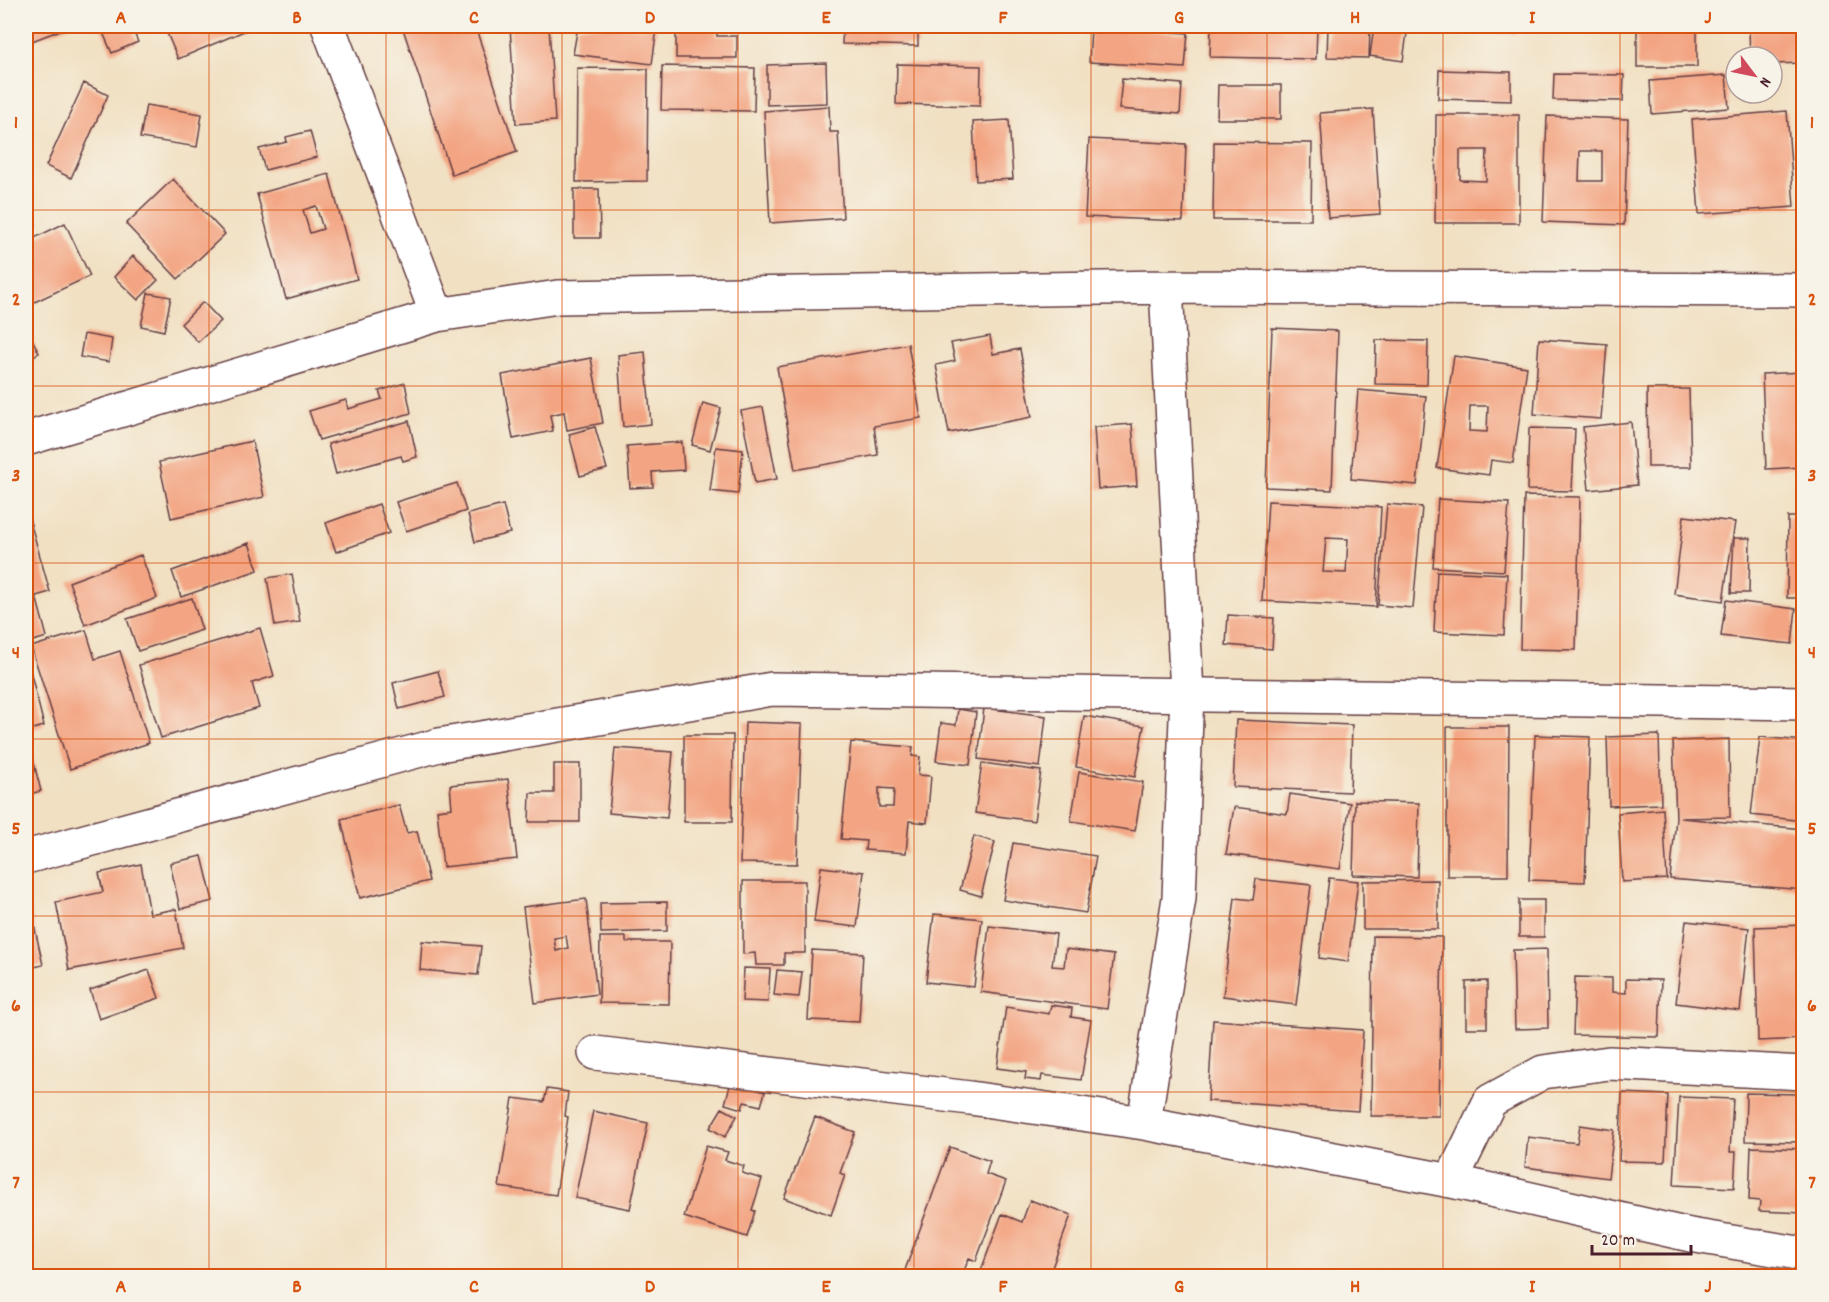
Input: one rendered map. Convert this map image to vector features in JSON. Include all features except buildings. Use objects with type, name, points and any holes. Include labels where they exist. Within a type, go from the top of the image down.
[{"type":"street","points":[[328,26],[437,315]]},
{"type":"street","points":[[1144,1123],[1179,898],[1187,693],[1166,287]]},
{"type":"street","points":[[26,439],[437,315],[558,297],[1166,287],[1803,290]]},
{"type":"street","points":[[26,857],[439,745],[772,688],[1803,703]]},
{"type":"street","points":[[595,1053],[946,1095],[1144,1123],[1451,1181],[1690,1235],[1803,1254]]},
{"type":"street","points":[[1451,1181],[1490,1101],[1543,1072],[1610,1063],[1803,1073]]}]
